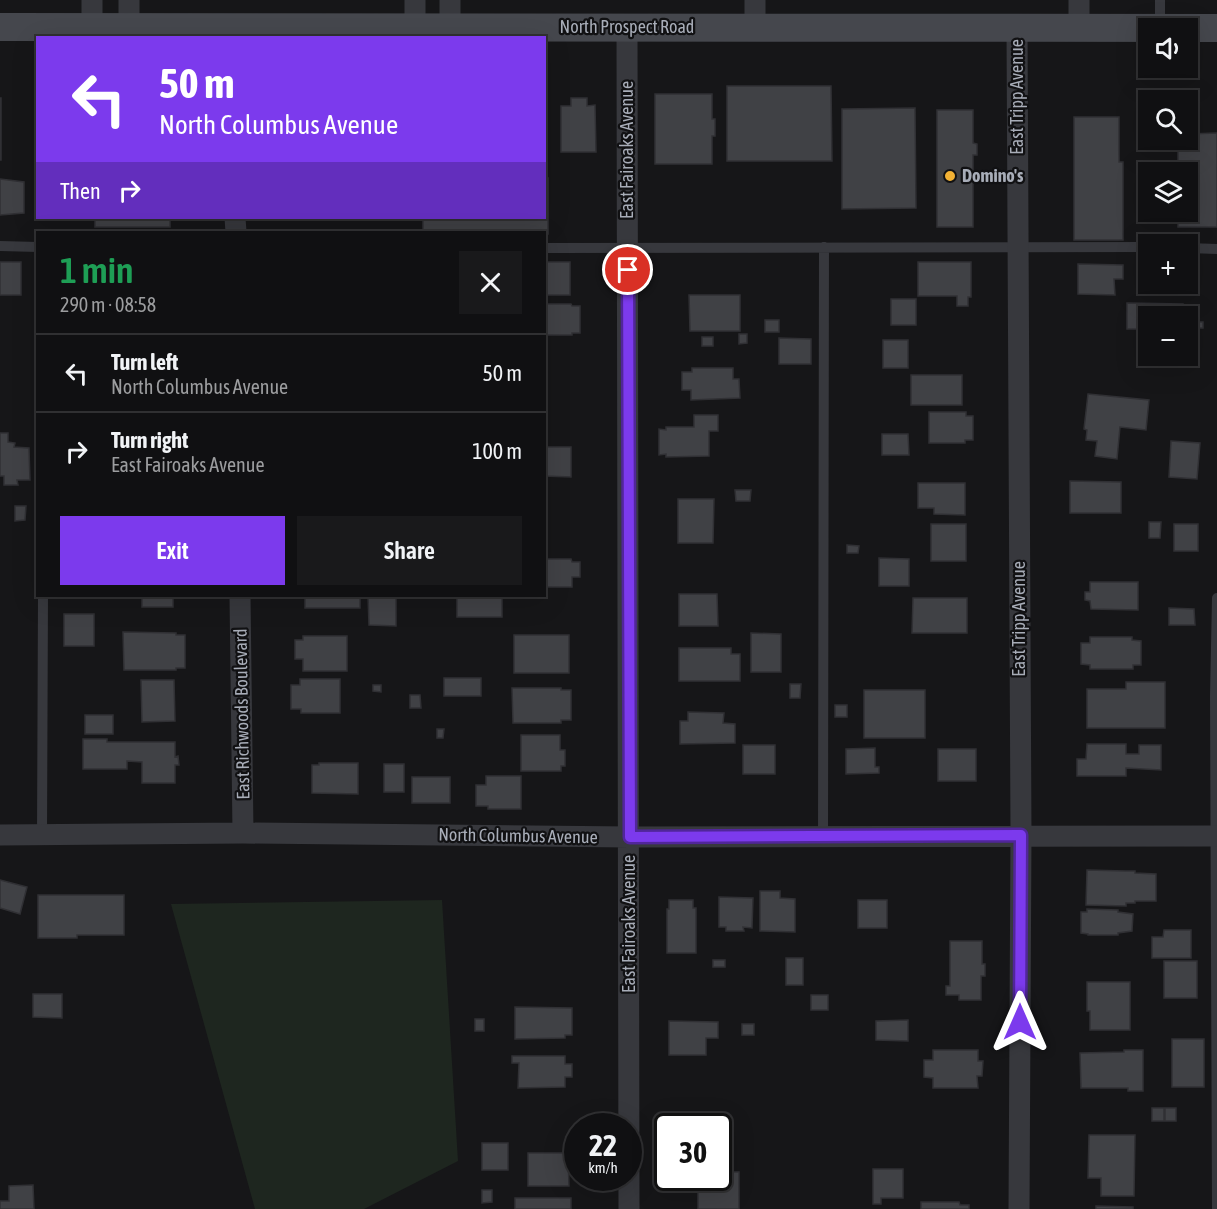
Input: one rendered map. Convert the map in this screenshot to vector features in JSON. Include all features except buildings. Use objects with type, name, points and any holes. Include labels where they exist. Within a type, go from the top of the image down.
[{"type":"main road","name":"North Prospect Road","points":[[0,27],[92,14],[129,13],[233,32],[415,14],[450,14],[627,27],[755,13],[1017,29],[1138,28]]},
{"type":"main road","name":"North Prospect Road","points":[[1198,28],[1217,28]]},
{"type":"street","points":[[1079,0],[1079,28]]},
{"type":"street","name":"East Fairoaks Avenue","points":[[627,27],[629,1209]]},
{"type":"street","name":"East Tripp Avenue","points":[[1017,29],[1021,835],[1019,1209]]},
{"type":"street","name":"East Richwoods Boulevard","points":[[240,597],[243,833]]},
{"type":"street","name":"North Columbus Avenue","points":[[0,835],[243,833],[630,837],[1217,836]]},
{"type":"lane","points":[[1160,0],[1160,18]]},
{"type":"lane","points":[[0,246],[36,247]]},
{"type":"lane","points":[[823,836],[824,247]]},
{"type":"lane","points":[[546,248],[1138,247]]},
{"type":"lane","points":[[1198,248],[1217,249]]},
{"type":"lane","points":[[42,835],[43,597]]},
{"type":"lane","points":[[1217,598],[1215,696],[1217,1209]]},
{"type":"shaded area","points":[[442,900],[458,1161],[364,1209],[255,1209],[171,904]]},
{"type":"place","name":"Domino's","points":[[950,176]]},
{"type":"route","points":[[628,270],[630,837],[1021,835],[1020,1022]]}]
